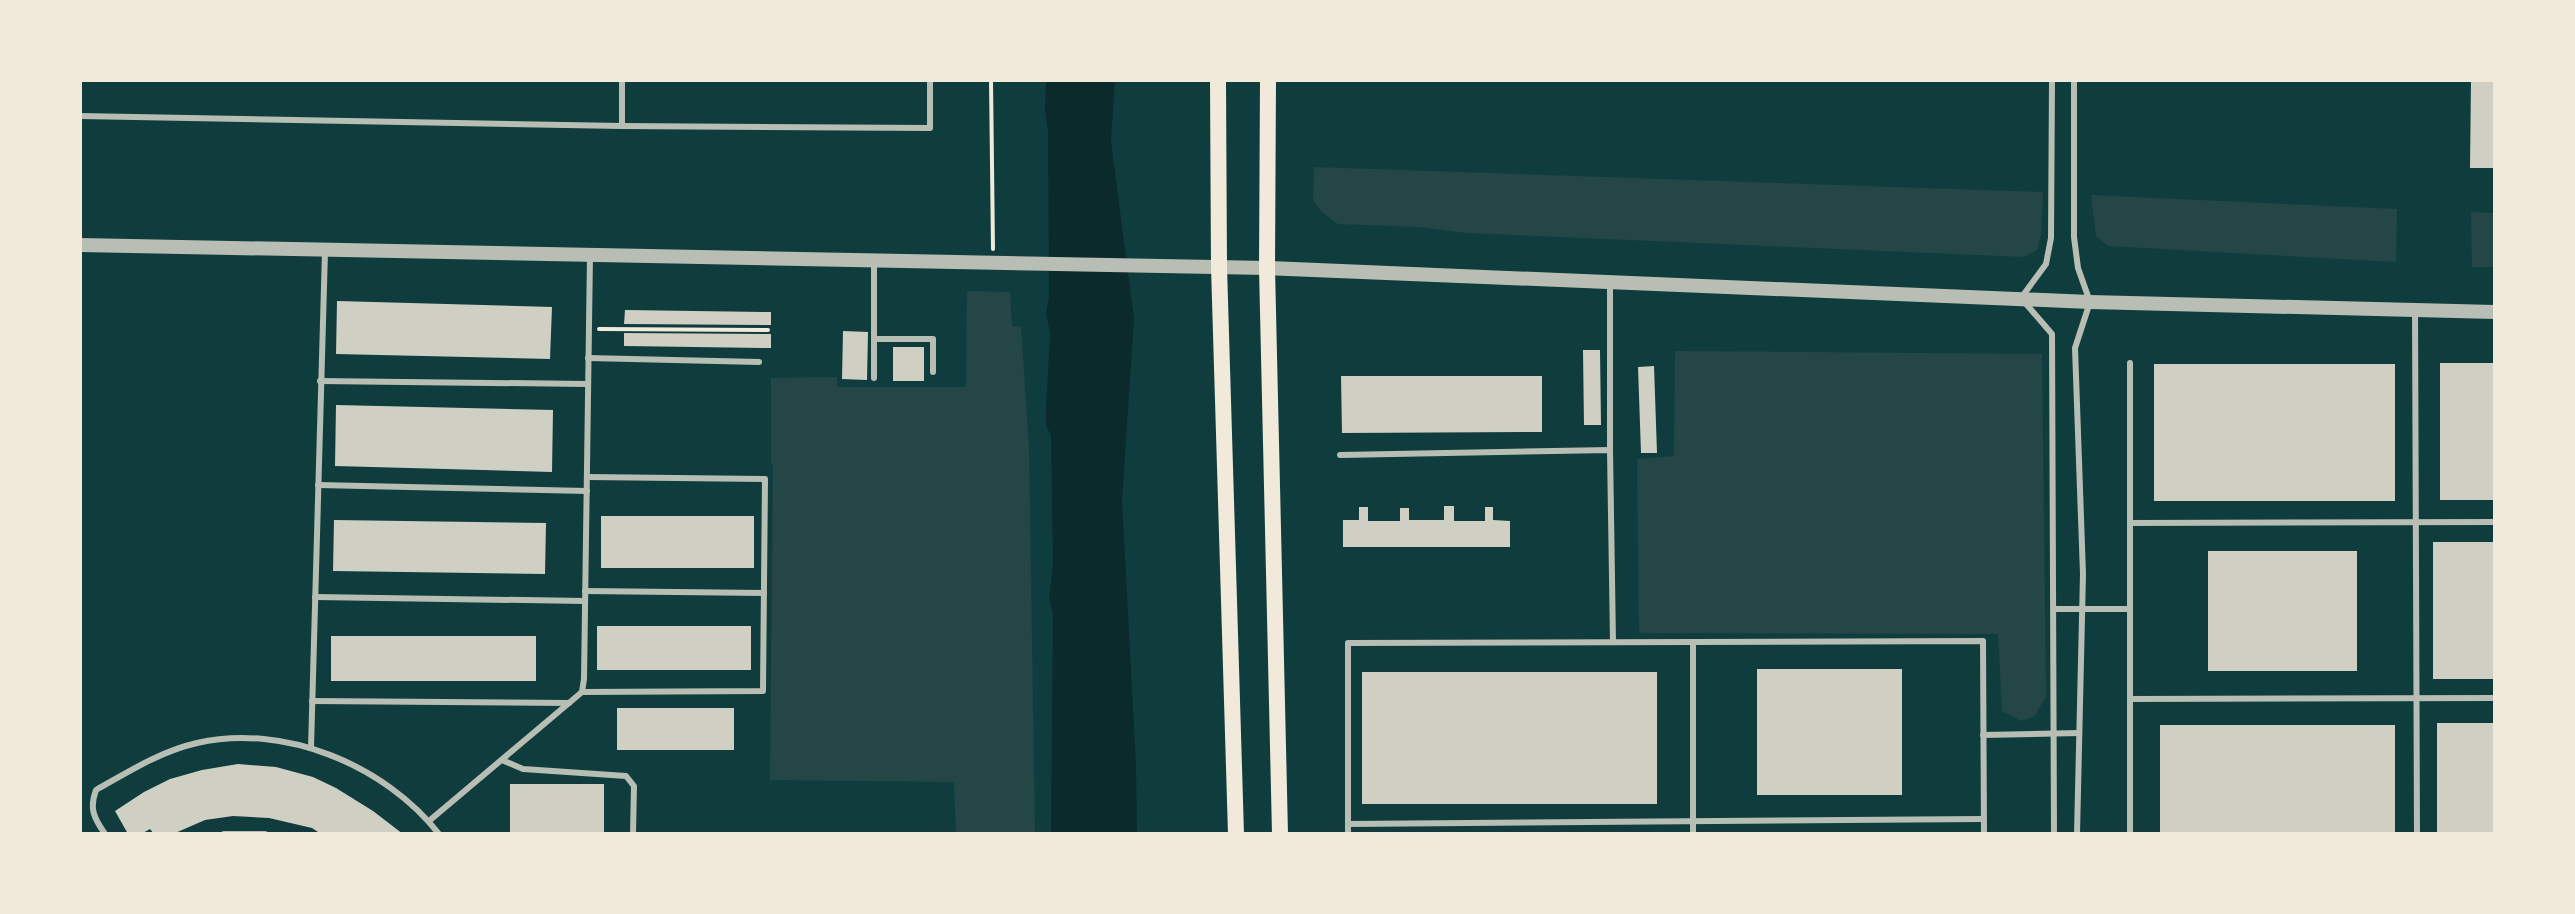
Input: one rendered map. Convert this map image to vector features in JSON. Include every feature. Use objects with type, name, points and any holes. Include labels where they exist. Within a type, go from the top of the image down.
[{"type":"main road","points":[[1218,80],[1219,267],[1236,834]]},
{"type":"main road","points":[[1268,80],[1267,268],[1280,834]]},
{"type":"street","points":[[80,245],[1179,265],[2090,302],[2495,312]]},
{"type":"lane","points":[[622,80],[622,126]]},
{"type":"lane","points":[[80,116],[930,128],[930,80]]},
{"type":"lane","points":[[2052,80],[2051,238],[2046,264],[2021,298],[2052,334],[2054,834]]},
{"type":"lane","points":[[2074,80],[2074,237],[2078,268],[2090,302],[2075,348],[2082,609],[2077,834]]},
{"type":"lane","points":[[311,748],[325,250]]},
{"type":"lane","points":[[582,692],[590,255]]},
{"type":"lane","points":[[874,261],[874,378]]},
{"type":"lane","points":[[1610,282],[1613,642]]},
{"type":"lane","points":[[2415,309],[2417,834]]},
{"type":"lane","points":[[874,339],[933,339],[933,372]]},
{"type":"lane","points":[[588,358],[759,362]]},
{"type":"lane","points":[[2130,363],[2130,834]]},
{"type":"lane","points":[[320,381],[588,384]]},
{"type":"lane","points":[[1340,455],[1610,450]]},
{"type":"lane","points":[[429,821],[582,692],[763,691],[765,479],[587,477]]},
{"type":"lane","points":[[318,485],[587,491]]},
{"type":"lane","points":[[2130,523],[2495,522]]},
{"type":"lane","points":[[585,591],[764,593]]},
{"type":"lane","points":[[315,597],[585,601]]},
{"type":"lane","points":[[2054,609],[2130,609]]},
{"type":"lane","points":[[1348,834],[1348,643],[1983,641],[1984,834]]},
{"type":"lane","points":[[1693,642],[1693,834]]},
{"type":"lane","points":[[2130,699],[2495,698]]},
{"type":"lane","points":[[312,701],[570,703]]},
{"type":"lane","points":[[1983,735],[2079,733]]},
{"type":"lane","points":[[105,834],[93,816],[96,790],[155,757],[197,743],[237,738],[282,740],[325,751],[374,777],[429,821],[439,834]]},
{"type":"lane","points":[[502,760],[523,769],[626,776],[634,786],[633,834]]},
{"type":"lane","points":[[1348,824],[1983,819]]},
{"type":"lane","points":[[224,834],[265,834]]},
{"type":"path","points":[[991,80],[994,263]]},
{"type":"path","points":[[589,329],[768,330]]},
{"type":"shaded area","points":[[1046,80],[1115,80],[1111,141],[1134,319],[1122,500],[1137,834],[1051,834],[1053,614],[1049,598],[1053,563],[1051,435],[1046,426],[1050,333],[1046,313],[1049,297]]},
{"type":"shaded area","points":[[1314,167],[2043,192],[2041,235],[2037,250],[2024,257],[1466,233],[1419,227],[1338,224],[1322,212],[1313,200]]},
{"type":"shaded area","points":[[2091,195],[2397,209],[2396,262],[2108,246],[2096,236]]},
{"type":"shaded area","points":[[2471,212],[2495,213],[2495,267],[2472,267]]},
{"type":"shaded area","points":[[967,291],[1010,292],[1012,326],[1021,327],[1029,449],[1035,834],[956,834],[954,782],[770,780],[771,378],[837,377],[837,387],[966,387]]},
{"type":"shaded area","points":[[1675,351],[2042,354],[2046,696],[2035,716],[2021,721],[2002,711],[1998,634],[1639,633],[1637,459],[1674,456]]},
{"type":"building","points":[[2471,80],[2495,80],[2495,168],[2470,168]]},
{"type":"building","points":[[337,301],[552,307],[550,359],[336,354]]},
{"type":"building","points":[[625,310],[771,312],[771,325],[624,324]]},
{"type":"building","points":[[843,331],[868,332],[867,380],[842,379]]},
{"type":"building","points":[[624,333],[771,334],[771,348],[624,346]]},
{"type":"building","points":[[893,347],[924,347],[924,381],[893,381]]},
{"type":"building","points":[[1583,350],[1600,350],[1601,425],[1584,425]]},
{"type":"building","points":[[2440,363],[2495,363],[2495,500],[2440,500]]},
{"type":"building","points":[[2154,364],[2395,364],[2395,501],[2154,501]]},
{"type":"building","points":[[1654,366],[1657,453],[1641,453],[1638,367]]},
{"type":"building","points":[[1341,376],[1542,376],[1542,432],[1342,433]]},
{"type":"building","points":[[336,405],[553,410],[552,472],[335,466]]},
{"type":"building","points":[[1444,506],[1454,506],[1454,521],[1485,521],[1485,507],[1493,507],[1493,520],[1510,521],[1510,547],[1343,547],[1343,520],[1359,520],[1359,507],[1368,507],[1368,521],[1400,521],[1400,508],[1409,508],[1409,520],[1444,520]]},
{"type":"building","points":[[601,516],[754,516],[754,568],[601,568]]},
{"type":"building","points":[[334,520],[546,523],[545,574],[333,571]]},
{"type":"building","points":[[2433,542],[2495,542],[2495,679],[2433,679]]},
{"type":"building","points":[[2208,551],[2357,551],[2357,671],[2208,671]]},
{"type":"building","points":[[597,626],[751,626],[751,670],[597,670]]},
{"type":"building","points":[[331,636],[536,636],[536,681],[331,681]]},
{"type":"building","points":[[1757,669],[1902,669],[1902,795],[1757,795]]},
{"type":"building","points":[[1362,672],[1657,672],[1657,804],[1362,804]]},
{"type":"building","points":[[617,708],[734,708],[734,750],[617,750]]},
{"type":"building","points":[[2437,723],[2495,723],[2495,834],[2437,834]]},
{"type":"building","points":[[2160,725],[2395,725],[2395,834],[2160,834]]},
{"type":"building","points":[[238,764],[276,767],[313,777],[373,811],[403,834],[321,834],[312,828],[269,818],[233,816],[205,820],[173,834],[154,834],[150,829],[141,834],[128,834],[115,811],[170,779]]},
{"type":"building","points":[[510,784],[604,784],[604,834],[510,834]]}]
